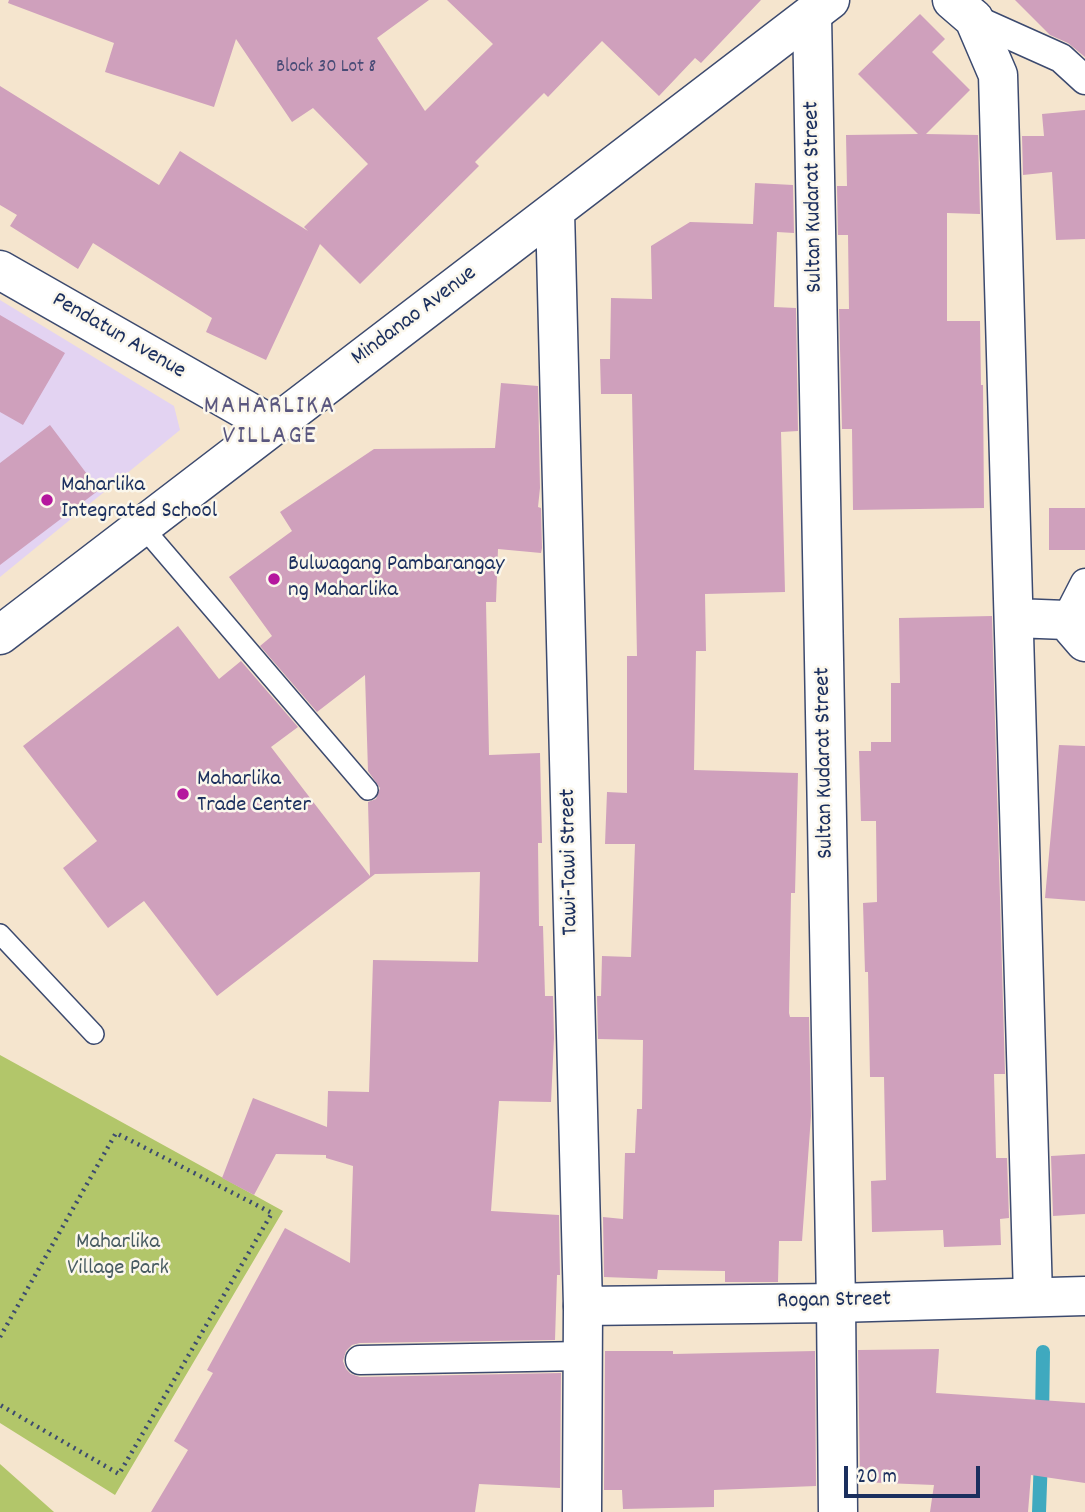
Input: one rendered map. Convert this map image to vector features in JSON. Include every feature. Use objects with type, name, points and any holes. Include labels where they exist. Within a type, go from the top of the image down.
[{"type":"street","name":"Mindanao Avenue","points":[[0,635],[821,7]]},
{"type":"street","name":"Sultan Kudarat Street","points":[[821,7],[838,1512]]},
{"type":"street","points":[[963,10],[1061,58],[1085,80]]},
{"type":"street","points":[[963,10],[998,75],[1033,1297]]},
{"type":"street","name":"Tawi-Tawi Street","points":[[555,211],[583,1306],[582,1512]]},
{"type":"street","name":"Pendatun Avenue","points":[[0,270],[272,425]]},
{"type":"street","points":[[1015,618],[1075,631],[1085,583]]},
{"type":"street","name":"Rogan Street","points":[[583,1306],[1085,1296]]},
{"type":"street","points":[[360,1360],[583,1356]]},
{"type":"lane","points":[[141,525],[368,790]]},
{"type":"lane","points":[[0,934],[94,1034]]},
{"type":"path","points":[[0,1337],[116,1133],[271,1213],[119,1474],[0,1405]]},
{"type":"shaded area","name":"Maharlika Integrated School","points":[[0,300],[174,406],[180,430],[0,577]]},
{"type":"green space","name":"Maharlika Village Park","points":[[0,1055],[283,1211],[115,1495],[0,1423]]},
{"type":"green space","points":[[0,1464],[54,1512],[0,1512]]},
{"type":"building","points":[[9,0],[429,0],[377,38],[425,111],[493,44],[447,0],[761,0],[701,63],[695,58],[659,96],[602,41],[548,97],[544,93],[475,162],[479,166],[360,284],[320,244],[266,360],[206,332],[212,318],[93,243],[78,269],[10,226],[17,215],[0,205],[0,86],[159,185],[180,151],[308,231],[304,227],[368,164],[313,108],[292,122],[236,39],[214,107],[105,72],[114,43],[8,3]]},
{"type":"building","points":[[1015,0],[1085,0],[1085,57],[1068,43],[1050,35]]},
{"type":"building","points":[[920,14],[945,39],[932,52],[970,90],[926,134],[978,135],[980,214],[947,213],[947,321],[980,321],[984,508],[853,510],[852,429],[842,429],[839,309],[849,309],[848,235],[838,235],[837,186],[847,186],[846,135],[918,134],[858,74]]},
{"type":"building","points":[[1085,110],[1085,239],[1056,240],[1052,172],[1023,175],[1022,136],[1044,136],[1042,114]]},
{"type":"building","points":[[755,183],[793,185],[794,233],[777,232],[774,307],[796,308],[798,431],[781,432],[785,592],[705,594],[706,651],[696,651],[694,770],[798,773],[795,893],[791,893],[789,1013],[790,1017],[809,1017],[811,1116],[802,1241],[779,1241],[778,1282],[725,1282],[725,1271],[658,1270],[657,1279],[604,1277],[603,1217],[623,1219],[625,1153],[635,1153],[637,1109],[642,1109],[643,1040],[598,1039],[597,996],[601,996],[602,956],[631,957],[635,844],[605,844],[607,792],[627,793],[627,656],[637,656],[632,394],[601,394],[600,359],[610,359],[611,298],[652,299],[651,246],[690,222],[753,224]]},
{"type":"building","points":[[0,315],[65,353],[23,425],[0,412]]},
{"type":"building","points":[[501,383],[538,386],[538,507],[541,508],[542,548],[541,553],[498,549],[496,602],[486,602],[489,755],[540,753],[542,843],[538,843],[539,926],[543,926],[545,996],[553,996],[554,1038],[551,1102],[499,1101],[491,1211],[559,1215],[560,1275],[557,1275],[555,1340],[360,1343],[352,1345],[346,1351],[343,1361],[351,1374],[360,1377],[561,1373],[560,1488],[479,1484],[475,1512],[151,1512],[188,1450],[174,1441],[213,1373],[207,1370],[285,1228],[350,1263],[353,1166],[326,1158],[326,1155],[276,1154],[254,1195],[222,1178],[253,1098],[327,1127],[328,1091],[369,1092],[373,960],[478,962],[480,872],[375,874],[217,996],[144,901],[108,928],[63,868],[97,841],[23,746],[178,626],[219,679],[241,661],[298,727],[271,747],[370,876],[368,802],[376,799],[380,788],[368,771],[365,675],[317,712],[260,646],[272,636],[229,577],[292,531],[280,512],[374,449],[495,448]]},
{"type":"building","points":[[50,425],[99,490],[0,565],[0,463]]},
{"type":"building","points":[[1049,508],[1085,508],[1085,550],[1049,550]]},
{"type":"building","points":[[992,616],[1005,1074],[994,1074],[996,1158],[1007,1158],[1009,1218],[1000,1219],[1001,1245],[944,1247],[943,1230],[872,1232],[871,1181],[886,1180],[884,1077],[870,1077],[868,972],[865,972],[863,903],[877,902],[876,821],[861,821],[859,751],[871,751],[871,742],[891,742],[891,683],[900,683],[899,618]]},
{"type":"building","points":[[1059,745],[1085,746],[1085,901],[1045,898]]},
{"type":"building","points":[[1085,1154],[1085,1214],[1053,1216],[1051,1156]]},
{"type":"building","points":[[939,1349],[936,1393],[1085,1403],[1085,1483],[1031,1475],[1028,1512],[930,1512],[934,1485],[860,1482],[858,1350]]},
{"type":"building","points":[[605,1351],[673,1351],[673,1354],[815,1351],[816,1486],[714,1490],[714,1507],[623,1509],[622,1490],[604,1490]]},
{"type":"waterway","points":[[1042,1420],[1043,1352]]},
{"type":"waterway","points":[[1039,1512],[1041,1457]]},
{"type":"place","name":"Maharlika Integrated School","points":[[47,500]]},
{"type":"place","name":"Bulwagang Pambarangay ng Maharlika","points":[[274,579]]},
{"type":"place","name":"Maharlika Trade Center","points":[[183,794]]},
{"type":"district","name":"MAHARLIKA VILLAGE","points":[[270,422]]}]
